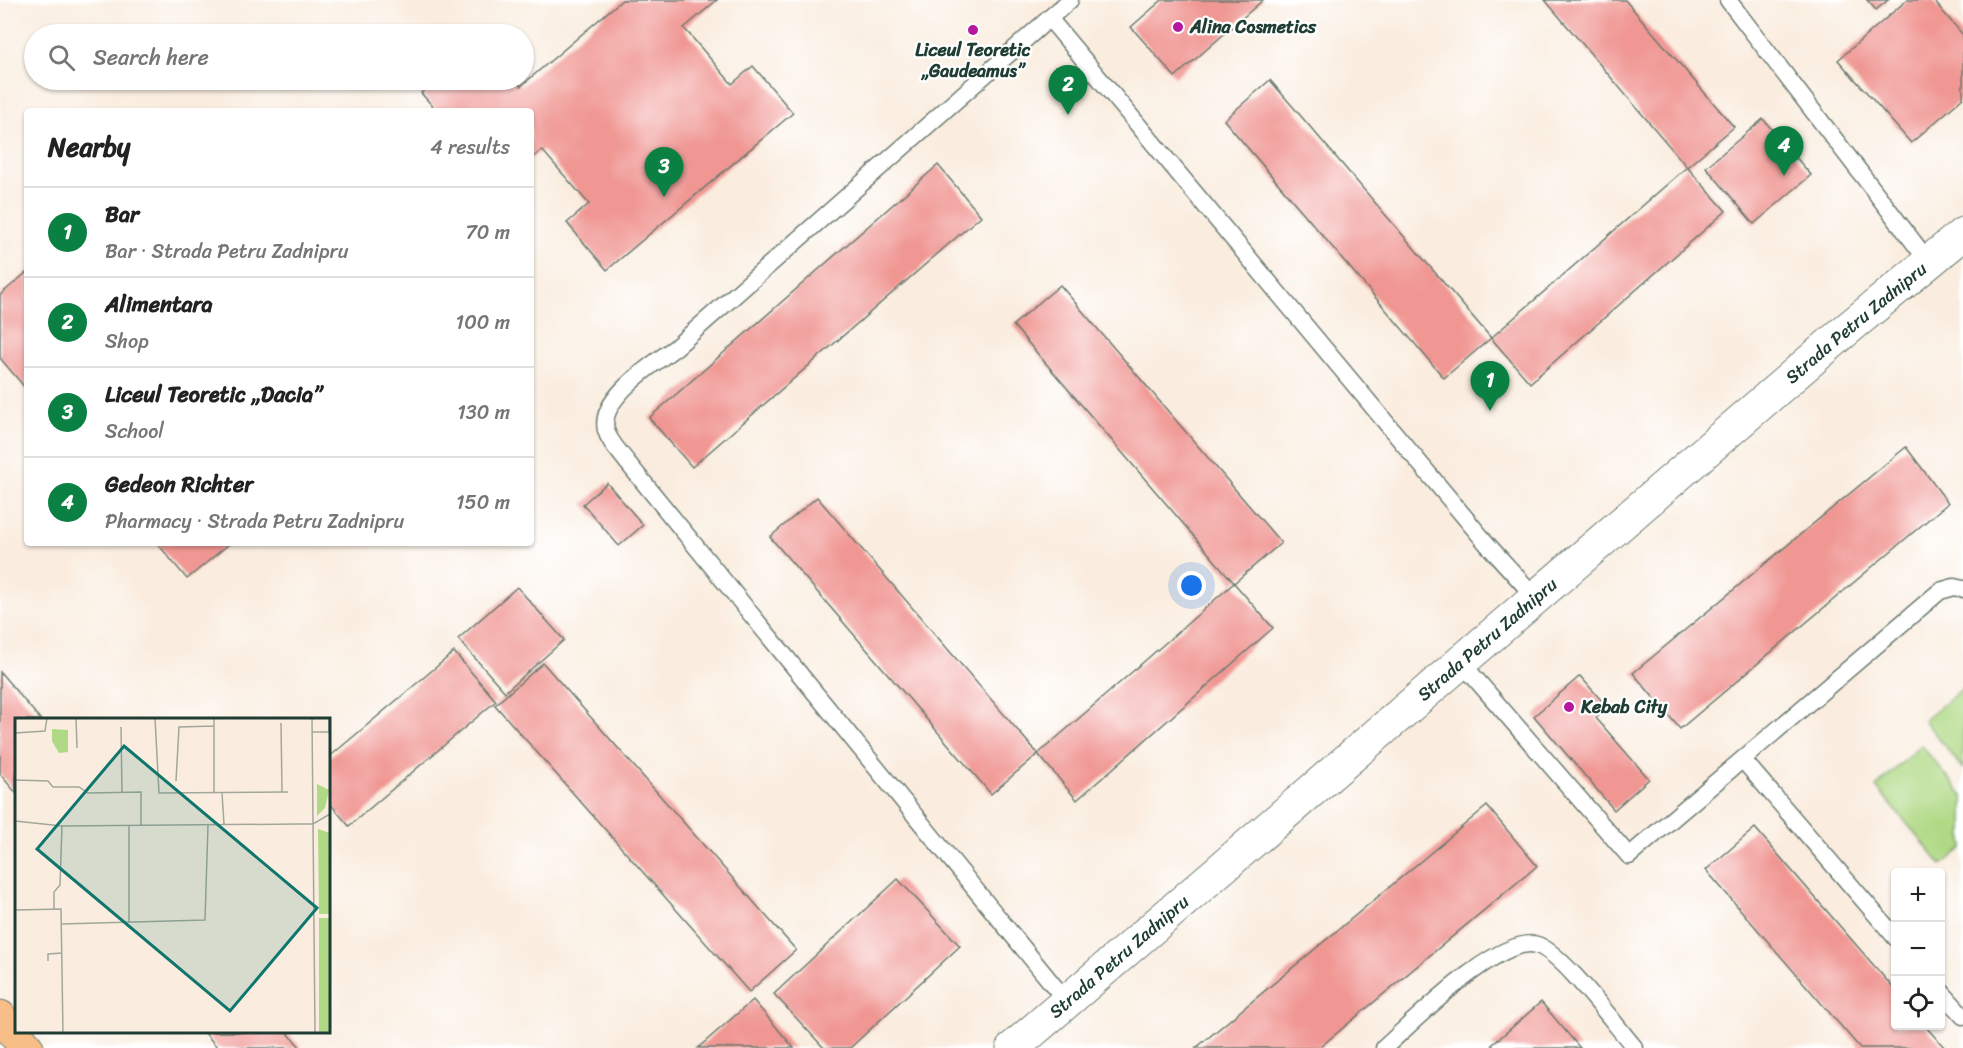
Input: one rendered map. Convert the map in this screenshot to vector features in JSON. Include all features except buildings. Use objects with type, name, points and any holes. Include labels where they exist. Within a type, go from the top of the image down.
[{"type":"main road","points":[[0,1017],[27,1048]]},
{"type":"street","name":"Strada Petru Zadnipru","points":[[1013,1048],[1535,597],[1928,261],[1963,234]]},
{"type":"lane","points":[[1067,1002],[627,462],[605,429],[605,414],[611,402],[631,383],[676,347],[1070,0]]},
{"type":"lane","points":[[1728,0],[1928,261]]},
{"type":"lane","points":[[1049,18],[1480,535],[1535,597]]},
{"type":"lane","points":[[1461,662],[1629,856],[1940,591],[1954,587],[1963,589]]},
{"type":"lane","points":[[1743,760],[1891,932]]},
{"type":"lane","points":[[1384,1048],[1468,974],[1499,954],[1522,943],[1538,945],[1557,958],[1635,1048]]},
{"type":"lane","points":[[1945,995],[1963,1016]]},
{"type":"green space","points":[[1963,688],[1963,769],[1924,720]]},
{"type":"green space","points":[[1921,745],[1963,796],[1963,848],[1942,865],[1876,787]]},
{"type":"place","name":"Alina Cosmetics","points":[[1178,27]]},
{"type":"place","name":"Liceul Teoretic „Gaudeamus”","points":[[973,30]]},
{"type":"place","name":"Alimentara","points":[[1068,115]]},
{"type":"place","name":"Gedeon Richter","points":[[1784,176]]},
{"type":"place","name":"Liceul Teoretic „Dacia”","points":[[664,197]]},
{"type":"place","name":"Bar","points":[[1490,411]]},
{"type":"place","name":"Kebab City","points":[[1569,707]]}]
